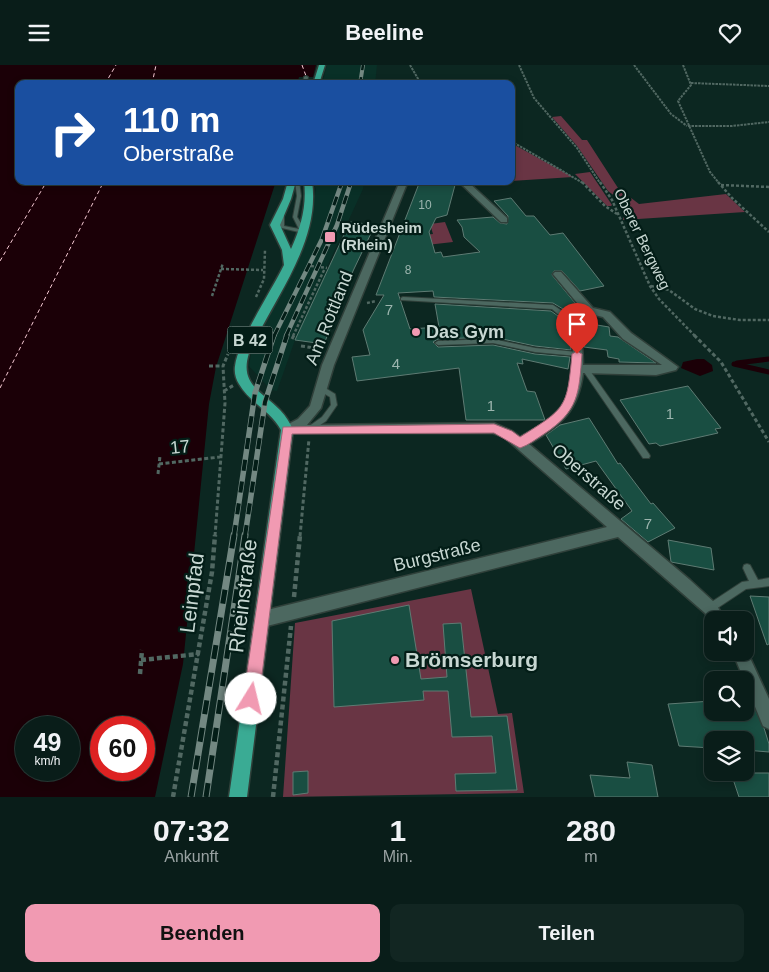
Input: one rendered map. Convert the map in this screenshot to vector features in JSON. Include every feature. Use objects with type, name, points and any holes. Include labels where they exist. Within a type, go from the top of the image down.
[{"type":"main road","points":[[317,80],[322,65]]},
{"type":"main road","points":[[288,265],[287,250],[275,225],[291,185]]},
{"type":"main road","name":"B 42","points":[[287,430],[280,415],[248,387],[240,370],[249,343],[303,231],[311,201],[309,185]]},
{"type":"main road","name":"Rheinstraße","points":[[238,797],[287,430]]},
{"type":"street","name":"Am Rottland","points":[[287,430],[302,422],[315,407],[320,388],[402,185]]},
{"type":"street","points":[[466,185],[504,220]]},
{"type":"street","points":[[558,274],[590,311]]},
{"type":"street","points":[[520,443],[556,420],[565,411],[574,392],[582,369],[577,354],[576,315],[590,311],[606,314],[627,336],[672,367],[656,371],[582,369]]},
{"type":"street","name":"Oberstraße","points":[[287,430],[494,428],[508,434],[520,443],[711,611]]},
{"type":"street","name":"Burgstraße","points":[[263,619],[620,530]]},
{"type":"street","points":[[744,661],[769,720]]},
{"type":"lane","points":[[297,185],[298,195],[294,217],[303,231]]},
{"type":"lane","points":[[285,202],[282,227],[303,231]]},
{"type":"lane","points":[[403,299],[553,307],[560,313],[576,315]]},
{"type":"lane","points":[[438,343],[493,341],[535,350],[577,354]]},
{"type":"lane","points":[[582,369],[646,456]]},
{"type":"lane","points":[[310,429],[324,419],[334,405],[333,396],[320,388]]},
{"type":"lane","points":[[747,568],[755,583]]},
{"type":"lane","points":[[717,611],[745,585],[769,582]]},
{"type":"path","points":[[410,65],[419,80]]},
{"type":"path","name":"Oberer Bergweg","points":[[519,65],[530,93],[577,148],[612,200],[634,245],[650,286],[658,299],[721,363],[769,441]]},
{"type":"path","points":[[634,65],[671,114],[688,126],[732,126],[769,123]]},
{"type":"path","points":[[683,65],[691,83],[690,90],[678,101],[710,172],[769,232]]},
{"type":"path","points":[[691,83],[769,86]]},
{"type":"path","points":[[515,143],[580,179],[605,207],[618,214]]},
{"type":"path","points":[[721,185],[769,187]]},
{"type":"path","points":[[252,305],[264,279],[265,250]]},
{"type":"path","points":[[212,296],[223,263]]},
{"type":"path","points":[[292,339],[326,268],[311,266]]},
{"type":"path","points":[[222,269],[263,270]]},
{"type":"path","points":[[650,286],[669,290],[694,309],[713,316],[740,320],[769,320]]},
{"type":"path","points":[[301,346],[318,349]]},
{"type":"path","points":[[209,366],[224,366]]},
{"type":"path","name":"Leinpfad","points":[[173,797],[212,571],[225,403],[224,391]]},
{"type":"path","points":[[273,797],[310,429]]},
{"type":"path","points":[[158,473],[160,456]]},
{"type":"path","name":"17","points":[[159,464],[221,457]]},
{"type":"path","points":[[140,674],[142,650]]},
{"type":"path","points":[[141,660],[199,654]]},
{"type":"shaded area","points":[[0,65],[316,65],[313,77],[299,77],[298,80],[15,80],[15,185],[275,185],[216,367],[209,404],[183,664],[155,797],[0,797]]},
{"type":"shaded area","points":[[327,65],[377,65],[375,80],[323,80]]},
{"type":"shaded area","points":[[561,116],[582,140],[587,140],[618,188],[639,204],[726,194],[745,212],[623,220],[627,205],[608,191],[577,146],[552,117]]},
{"type":"shaded area","points":[[515,145],[573,177],[515,181]]},
{"type":"shaded area","points":[[590,172],[611,206],[607,206],[575,174]]},
{"type":"shaded area","points":[[314,185],[364,185],[326,269],[353,273],[325,344],[295,340],[277,391],[271,390],[249,366],[251,354],[308,234],[316,189]]},
{"type":"shaded area","points":[[445,222],[453,242],[418,246],[414,236],[433,234],[430,224]]},
{"type":"shaded area","points":[[704,359],[712,365],[713,371],[700,376],[681,368],[683,362]]},
{"type":"shaded area","points":[[471,589],[498,714],[512,713],[524,793],[283,797],[295,623]]},
{"type":"building","points":[[418,185],[455,185],[447,215],[436,218],[429,232],[435,253],[441,252],[443,257],[480,252],[464,237],[462,227],[457,220],[493,217],[500,223],[507,224],[508,216],[494,201],[511,198],[526,216],[534,216],[550,235],[563,233],[604,286],[580,291],[562,271],[554,271],[552,275],[580,309],[573,311],[563,309],[553,303],[434,297],[433,291],[398,293],[410,329],[439,327],[435,304],[551,311],[558,316],[569,318],[571,350],[535,346],[493,337],[438,339],[433,342],[438,347],[493,345],[535,354],[570,357],[568,369],[522,359],[523,364],[517,363],[527,391],[535,392],[545,420],[466,420],[459,368],[357,381],[352,357],[370,355],[363,330],[384,295],[376,295]]},
{"type":"building","points":[[350,222],[375,225],[353,271],[324,344],[295,340]]},
{"type":"building","points":[[586,317],[591,324],[609,327],[610,336],[618,337],[656,363],[619,362],[619,359],[608,357],[607,350],[584,347],[583,318]]},
{"type":"building","points":[[688,386],[721,428],[715,429],[718,433],[660,446],[656,443],[649,444],[620,400]]},
{"type":"building","points":[[589,418],[618,464],[620,463],[651,504],[653,503],[675,528],[648,542],[621,519],[632,511],[596,461],[566,469],[546,435],[560,425]]},
{"type":"building","points":[[668,540],[711,548],[714,570],[671,562]]},
{"type":"building","points":[[750,596],[769,597],[769,644],[767,645]]},
{"type":"building","points":[[409,605],[421,679],[447,677],[443,624],[461,623],[471,717],[507,716],[517,790],[456,791],[455,774],[496,773],[492,736],[452,737],[448,691],[423,691],[424,700],[334,707],[332,621]]},
{"type":"building","points":[[704,702],[704,721],[754,721],[754,706],[764,728],[769,744],[769,752],[754,751],[754,731],[704,731],[704,748],[679,746],[668,704]]},
{"type":"building","points":[[627,762],[652,765],[658,797],[595,797],[590,775],[630,778]]},
{"type":"building","points":[[308,771],[308,793],[293,795],[293,772]]},
{"type":"building","points":[[754,773],[769,773],[769,797],[739,797],[734,781],[754,781]]},
{"type":"waterway","points":[[737,363],[769,359]]},
{"type":"waterway","points":[[734,364],[769,372]]},
{"type":"ferry route","points":[[107,80],[116,65]]},
{"type":"ferry route","points":[[153,80],[156,65]]},
{"type":"ferry route","points":[[302,65],[306,76]]},
{"type":"ferry route","points":[[0,261],[45,185]]},
{"type":"ferry route","points":[[0,388],[102,185]]},
{"type":"railway","points":[[361,80],[363,65]]},
{"type":"railway","points":[[274,336],[322,239],[341,185]]},
{"type":"railway","points":[[286,336],[337,225],[350,185]]},
{"type":"railway","points":[[234,536],[255,393],[274,335]]},
{"type":"railway","points":[[245,536],[265,402],[287,335]]},
{"type":"railway","points":[[191,797],[234,535]]},
{"type":"railway","points":[[206,797],[245,535]]},
{"type":"place","name":"Rüdesheim (Rhein)","points":[[330,237]]},
{"type":"place","name":"Das Gym","points":[[416,332]]},
{"type":"place","name":"Brömserburg","points":[[395,660]]},
{"type":"route","points":[[251,699],[287,430],[494,428],[508,434],[520,443],[556,420],[571,402],[578,369],[577,354]]}]
